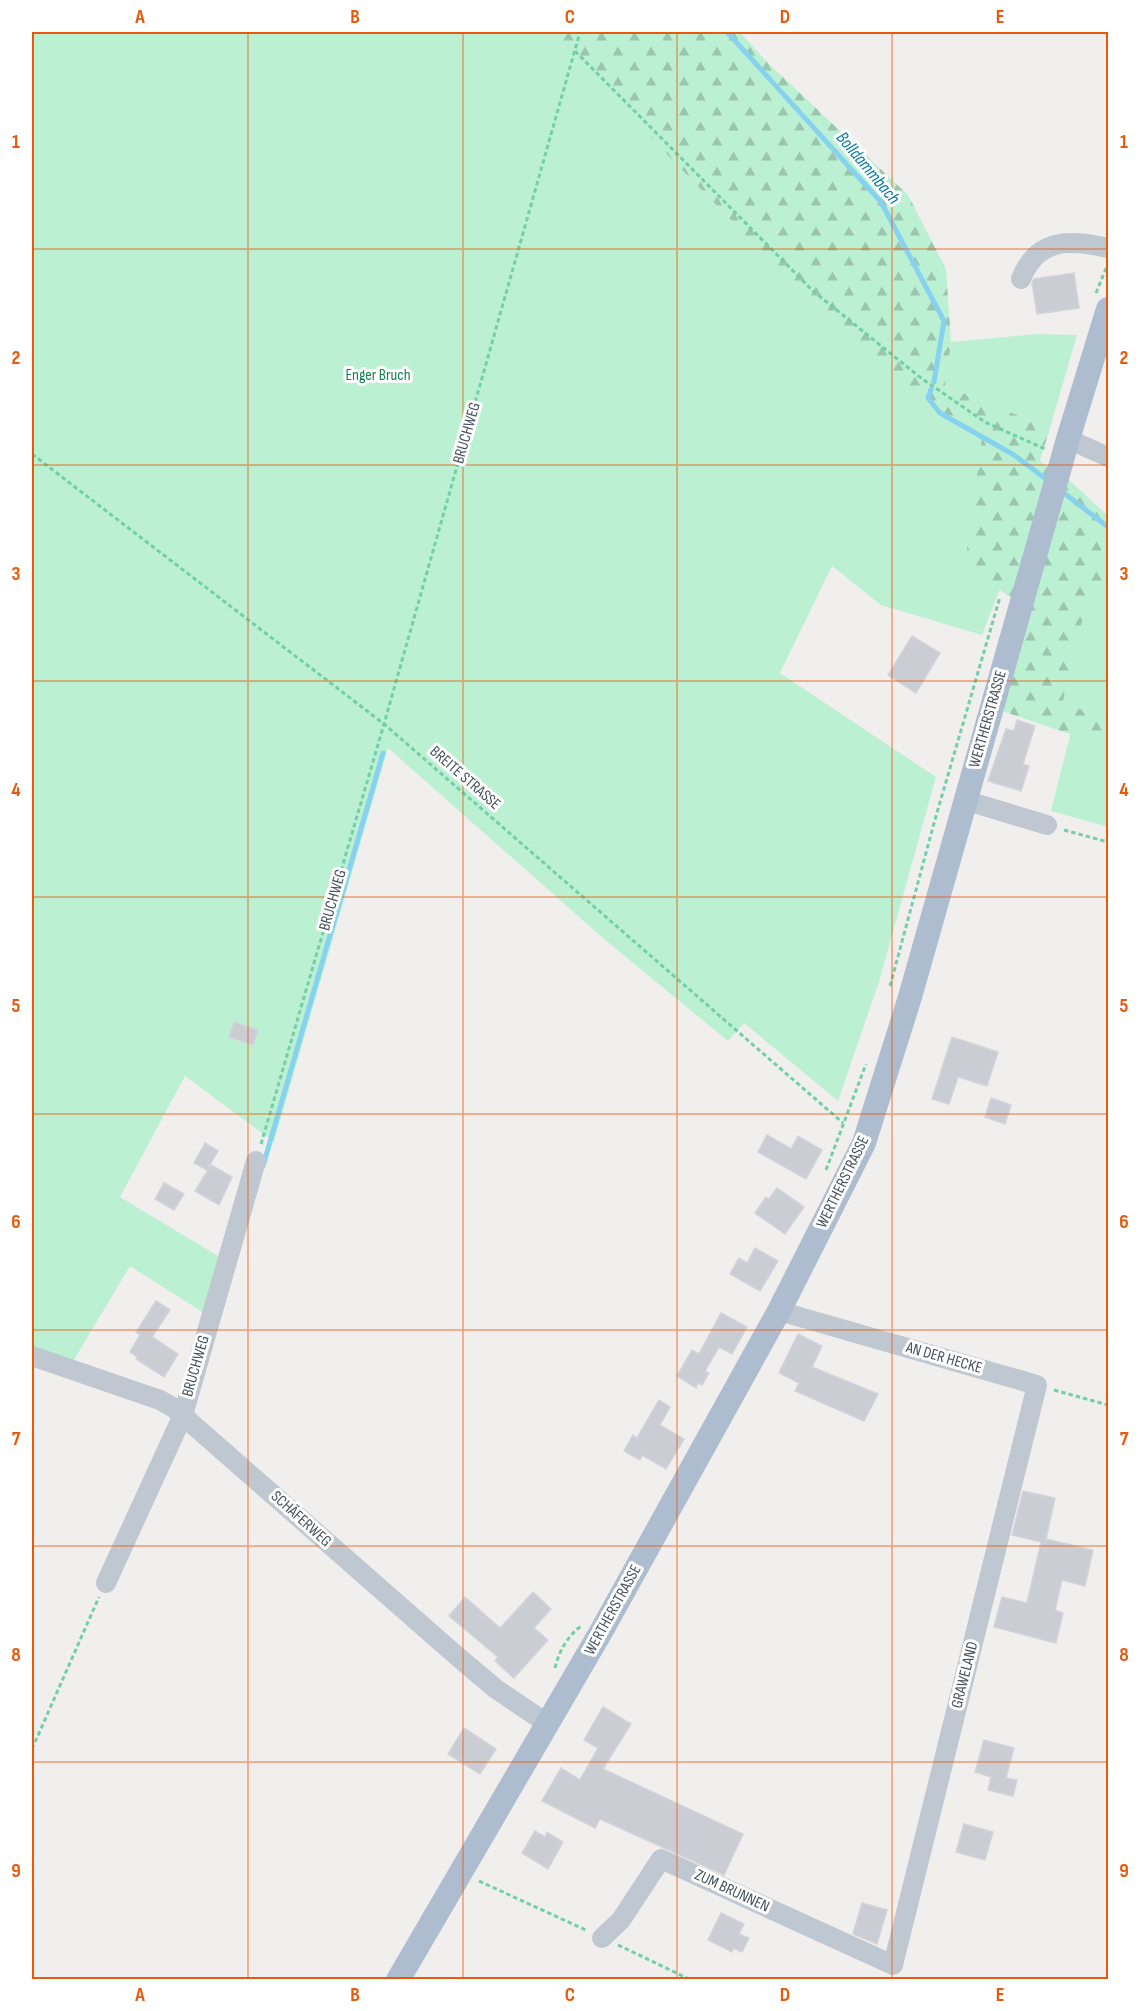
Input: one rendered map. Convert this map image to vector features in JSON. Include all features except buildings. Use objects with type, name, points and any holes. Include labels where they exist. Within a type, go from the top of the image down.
[{"type":"main road","name":"WERTHERSTRASSE","points":[[398,1980],[548,1724],[779,1311],[864,1143],[910,997],[1053,490],[1059,448],[1108,309]]},
{"type":"street","points":[[1021,279],[1027,263],[1042,249],[1056,244],[1108,248]]},
{"type":"street","points":[[1059,448],[1108,457]]},
{"type":"street","points":[[964,800],[1047,825]]},
{"type":"street","name":"BRUCHWEG","points":[[106,1583],[183,1415],[256,1161]]},
{"type":"street","name":"AN DER HECKE","points":[[779,1311],[1038,1385]]},
{"type":"street","name":"SCHÄFERWEG","points":[[32,1356],[160,1400],[183,1415],[458,1657],[496,1689],[548,1724]]},
{"type":"street","name":"GRAWELAND","points":[[893,1965],[1038,1385]]},
{"type":"street","name":"ZUM BRUNNEN","points":[[602,1938],[621,1920],[661,1859],[893,1965]]},
{"type":"path","name":"BRUCHWEG","points":[[256,1161],[384,724],[580,32]]},
{"type":"path","points":[[575,51],[813,291],[921,378],[985,422],[1059,448]]},
{"type":"path","name":"BREITE STRASSE","points":[[32,454],[384,724],[864,1143]]},
{"type":"path","points":[[888,996],[936,816],[1002,592]]},
{"type":"path","points":[[1047,825],[1108,842]]},
{"type":"path","points":[[824,1176],[867,1062]]},
{"type":"path","points":[[1038,1385],[1108,1405]]},
{"type":"path","points":[[32,1749],[106,1583]]},
{"type":"path","points":[[555,1670],[570,1634],[587,1622]]},
{"type":"path","points":[[462,1870],[691,1980]]},
{"type":"green space","name":"Enger Bruch","points":[[32,32],[548,32],[940,406],[1043,448],[1000,589],[982,635],[881,605],[832,566],[780,673],[936,777],[879,982],[838,1101],[744,1023],[728,1041],[604,939],[388,748],[274,1142],[185,1076],[120,1197],[223,1259],[207,1315],[130,1266],[72,1363],[32,1349]]},
{"type":"green space","points":[[548,32],[740,32],[767,62],[908,195],[946,269],[951,342],[945,386],[1050,428],[1040,461],[1068,479],[1108,516],[1108,581],[1089,605],[1083,620],[1077,637],[1063,702],[1108,720],[1108,747],[996,709],[1027,609],[965,565],[983,430],[918,402],[803,294]]},
{"type":"green space","points":[[1038,334],[1077,335],[1050,428],[945,386],[951,342]]},
{"type":"green space","points":[[1108,581],[1108,720],[1063,702],[1072,654],[1082,620],[1098,591]]},
{"type":"green space","points":[[1071,732],[1108,747],[1108,827],[1051,811]]},
{"type":"waterway","name":"Bolldammbach","points":[[727,32],[881,202],[944,321],[934,382]]},
{"type":"waterway","name":"Bolldammbach","points":[[931,389],[928,398],[940,413],[1014,455],[1050,482]]},
{"type":"waterway","name":"Bolldammbach","points":[[1060,490],[1108,527]]},
{"type":"waterway","points":[[263,1166],[383,753]]}]
